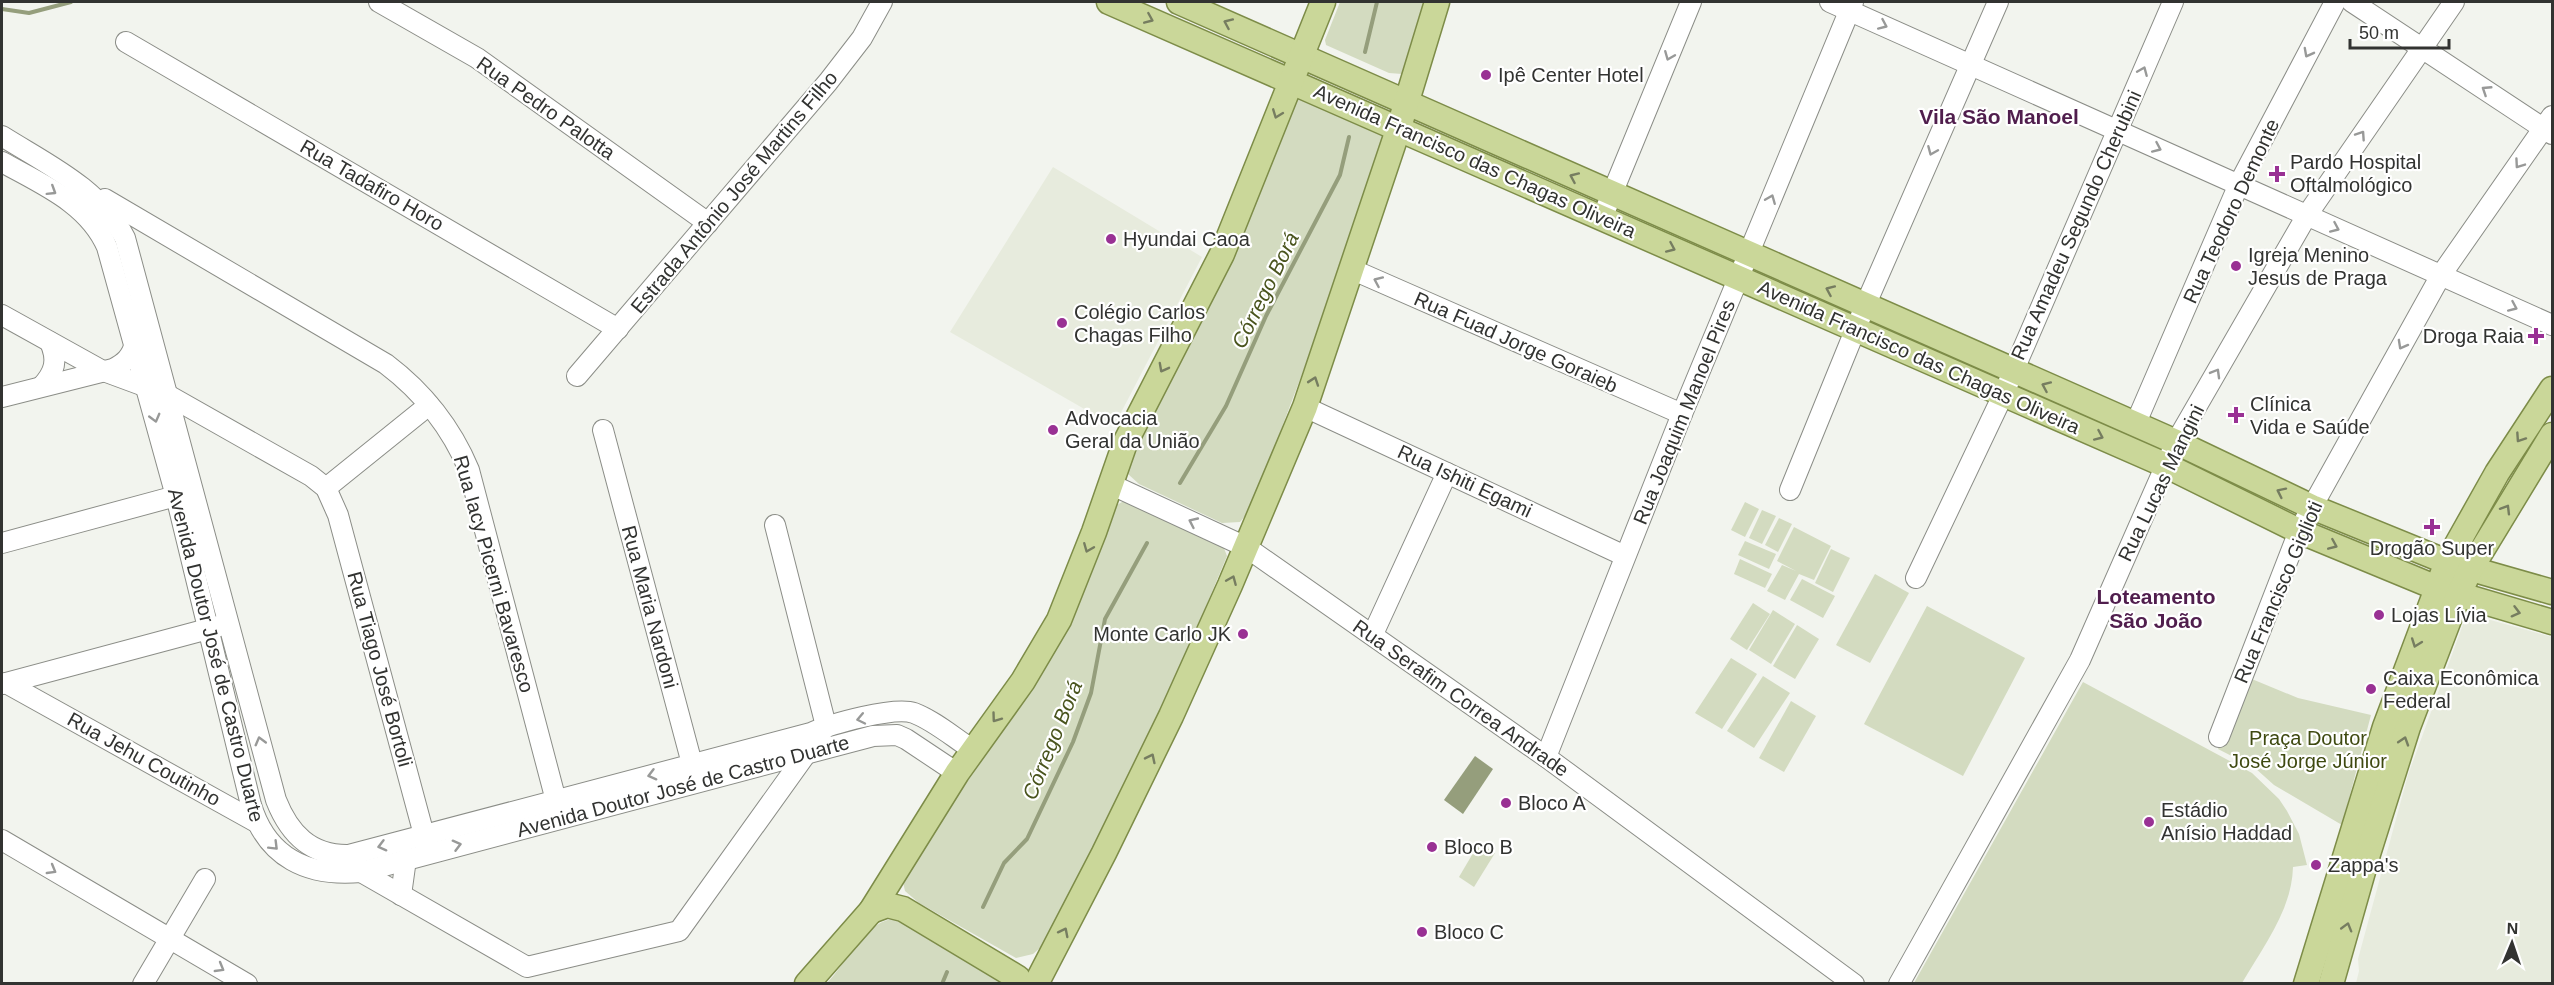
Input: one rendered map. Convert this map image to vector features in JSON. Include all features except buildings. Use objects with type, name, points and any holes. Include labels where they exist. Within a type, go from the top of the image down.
[{"type":"main road","name":"Avenida Francisco das Chagas Oliveira","points":[[1109,2],[1291,79],[2165,465],[2299,531],[2447,592],[2553,622]]},
{"type":"main road","name":"Avenida Francisco das Chagas Oliveira","points":[[1179,2],[2176,442],[2312,507],[2447,562],[2553,592]]},
{"type":"main road","points":[[807,984],[871,911],[957,773],[1023,681],[1059,620],[1125,444],[1222,254],[1323,2]]},
{"type":"main road","points":[[871,911],[887,905],[903,909],[1030,979],[1171,716],[1305,407],[1399,127],[1437,2]]},
{"type":"main road","points":[[1249,61],[1261,37]]},
{"type":"main road","points":[[2447,592],[2447,562],[2497,473],[2553,390]]},
{"type":"main road","points":[[2331,984],[2357,851],[2385,727],[2447,592],[2470,570],[2553,435]]},
{"type":"main road","points":[[2306,984],[2357,851]]},
{"type":"main road","points":[[893,877],[894,894],[903,909]]},
{"type":"street","name":"Rua Pedro Palotta","points":[[379,2],[477,58],[708,223]]},
{"type":"street","name":"Estrada Antônio José Martins Filho","points":[[577,376],[849,56],[882,2]]},
{"type":"street","points":[[1602,218],[1691,2]]},
{"type":"street","points":[[1830,2],[1851,6],[1970,64],[2553,325]]},
{"type":"street","points":[[1791,490],[1865,306],[1998,2]]},
{"type":"street","name":"Rua Amadeu Segundo Cherubini","points":[[1916,578],[2003,395],[2173,2]]},
{"type":"street","name":"Rua Teodoro Demonte","points":[[2135,425],[2238,184],[2335,2]]},
{"type":"street","points":[[2352,2],[2550,126]]},
{"type":"street","name":"Rua Lucas Mangini","points":[[1899,984],[2080,660],[2176,442],[2307,215],[2454,2]]},
{"type":"street","name":"Rua Joaquim Manoel Pires","points":[[1546,757],[1682,414],[1851,6]]},
{"type":"street","name":"Rua Tadafiro Horo","points":[[126,42],[618,329]]},
{"type":"street","name":"Rua Francisco Giglioti","points":[[2219,737],[2299,531],[2312,507],[2441,275],[2550,126]]},
{"type":"street","name":"Rua Iacy Picerni Bavaresco","points":[[2,136],[83,186],[113,220],[155,230],[386,363],[405,378],[446,425],[469,470],[558,809]]},
{"type":"street","name":"Avenida Doutor José de Castro Duarte","points":[[2,162],[71,203],[113,220],[130,252],[178,438],[185,494],[209,628],[246,811],[261,833],[277,849],[298,864],[328,873],[362,872],[406,859],[427,843]]},
{"type":"street","name":"Avenida Doutor José de Castro Duarte","points":[[113,220],[111,257],[146,387],[229,623],[276,800],[289,828],[307,844],[333,854],[349,855],[427,843],[558,809],[692,764],[826,726],[897,710]]},
{"type":"street","points":[[130,252],[137,237],[155,230]]},
{"type":"street","name":"Rua Fuad Jorge Goraieb","points":[[1351,269],[1682,414]]},
{"type":"street","points":[[2,315],[101,370],[166,394],[311,476],[326,488],[429,405]]},
{"type":"street","points":[[42,386],[51,377],[55,366],[55,354],[50,342]]},
{"type":"street","points":[[2,397],[101,370],[113,369],[124,364],[135,344]]},
{"type":"street","name":"Rua Ishiti Egami","points":[[1305,407],[1625,556]]},
{"type":"street","points":[[178,438],[179,432],[189,422],[210,418]]},
{"type":"street","name":"Rua Maria Nardoni","points":[[603,430],[697,784]]},
{"type":"street","points":[[1373,634],[1447,473]]},
{"type":"street","name":"Rua Serafim Correa Andrade","points":[[1110,484],[1246,547],[1546,757],[1854,984]]},
{"type":"street","name":"Rua Tiago José Bortoli","points":[[326,488],[340,521],[427,843]]},
{"type":"street","points":[[2,543],[185,494]]},
{"type":"street","points":[[333,854],[527,967],[679,931],[826,726],[775,525]]},
{"type":"street","points":[[4,683],[229,623]]},
{"type":"street","name":"Rua Jehu Coutinho","points":[[56,710],[50,700],[49,688],[61,668]]},
{"type":"street","name":"Rua Jehu Coutinho","points":[[4,683],[246,811]]},
{"type":"street","points":[[957,773],[897,735],[897,710],[918,715],[973,750]]},
{"type":"street","name":"Avenida Doutor José de Castro Duarte","points":[[558,809],[697,784],[873,736],[897,735]]},
{"type":"street","points":[[246,811],[276,800]]},
{"type":"street","points":[[2,840],[247,984]]},
{"type":"street","points":[[401,895],[406,859]]},
{"type":"street","points":[[143,984],[205,879]]},
{"type":"shaded area","name":"Colégio Carlos Chagas Filho","points":[[1053,167],[1202,257],[1114,426],[950,332]]},
{"type":"shaded area","points":[[2476,616],[2552,637],[2552,983],[2356,983],[2359,971],[2358,959],[2408,775],[2465,619]]},
{"type":"shaded area","points":[[1475,756],[1493,769],[1463,814],[1444,800]]},
{"type":"green space","points":[[1340,2],[1424,2],[1402,74],[1389,73],[1326,45],[1325,40]]},
{"type":"green space","points":[[1294,96],[1381,129],[1385,136],[1316,337],[1251,509],[1240,522],[1222,523],[1139,484],[1128,474],[1126,464]]},
{"type":"green space","points":[[1122,502],[1131,502],[1222,543],[1227,556],[1137,759],[1073,891],[1040,948],[1033,954],[1016,958],[919,903],[905,891],[903,882],[1115,506]]},
{"type":"green space","points":[[1745,502],[1759,509],[1745,537],[1731,530]]},
{"type":"green space","points":[[1762,510],[1776,516],[1762,544],[1749,538]]},
{"type":"green space","points":[[1779,518],[1792,524],[1778,552],[1765,545]]},
{"type":"green space","points":[[1794,527],[1831,546],[1814,580],[1799,574],[1785,600],[1767,591],[1782,565],[1796,571],[1777,561]]},
{"type":"green space","points":[[1745,541],[1776,554],[1769,569],[1738,555]]},
{"type":"green space","points":[[1831,549],[1850,558],[1833,592],[1815,583]]},
{"type":"green space","points":[[1740,559],[1772,574],[1765,588],[1734,574]]},
{"type":"green space","points":[[1875,574],[1909,593],[1870,663],[1836,645]]},
{"type":"green space","points":[[1802,579],[1835,596],[1823,618],[1790,600]]},
{"type":"green space","points":[[1753,603],[1770,614],[1747,650],[1730,639]]},
{"type":"green space","points":[[1927,606],[2025,658],[1963,776],[1864,724]]},
{"type":"green space","points":[[1773,610],[1795,624],[1771,664],[1749,650]]},
{"type":"green space","points":[[1797,625],[1819,639],[1795,679],[1773,666]]},
{"type":"green space","points":[[1731,658],[1757,674],[1722,729],[1695,713]]},
{"type":"green space","points":[[1763,676],[1790,693],[1754,748],[1727,731]]},
{"type":"green space","name":"Praça Doutor José Jorge Júnior","points":[[2247,677],[2298,698],[2371,715],[2342,825],[2274,785],[2255,768],[2218,749]]},
{"type":"green space","name":"Estádio Anísio Haddad","points":[[2083,682],[2252,773],[2279,799],[2299,834],[2307,865],[2293,867],[2288,898],[2275,928],[2242,983],[1914,983]]},
{"type":"green space","points":[[1791,701],[1816,716],[1784,772],[1759,758]]},
{"type":"green space","points":[[1479,843],[1495,853],[1474,887],[1459,877]]},
{"type":"green space","points":[[898,918],[1007,984],[826,984],[866,934],[886,920]]},
{"type":"waterway","points":[[2,9],[29,13],[71,2]]},
{"type":"waterway","name":"Córrego Borá","points":[[1365,52],[1377,2]]},
{"type":"waterway","name":"Córrego Borá","points":[[1180,483],[1226,406],[1266,316],[1340,175],[1349,137]]},
{"type":"waterway","name":"Córrego Borá","points":[[983,907],[1004,863],[1027,839],[1073,742],[1091,693],[1105,619],[1147,543]]},
{"type":"waterway","name":"Córrego Borá","points":[[942,984],[947,972]]},
{"type":"place","name":"Ipê Center Hotel","points":[[1486,75]]},
{"type":"place","name":"Pardo Hospital Oftalmológico","points":[[2277,174]]},
{"type":"place","name":"Hyundai Caoa","points":[[1111,239]]},
{"type":"place","name":"Igreja Menino Jesus de Praga","points":[[2236,266]]},
{"type":"place","name":"Colégio Carlos Chagas Filho","points":[[1062,323]]},
{"type":"place","name":"Droga Raia","points":[[2536,336]]},
{"type":"place","name":"Clínica Vida e Saúde","points":[[2236,415]]},
{"type":"place","name":"Advocacia Geral da União","points":[[1053,430]]},
{"type":"place","name":"Drogão Super","points":[[2432,527]]},
{"type":"place","name":"Lojas Lívia","points":[[2379,615]]},
{"type":"place","name":"Monte Carlo JK","points":[[1243,634]]},
{"type":"place","name":"Caixa Econômica Federal","points":[[2371,689]]},
{"type":"place","name":"Bloco A","points":[[1506,803]]},
{"type":"place","name":"Estádio Anísio Haddad","points":[[2149,822]]},
{"type":"place","name":"Bloco B","points":[[1432,847]]},
{"type":"place","name":"Zappa's","points":[[2316,865]]},
{"type":"place","name":"Bloco C","points":[[1422,932]]},
{"type":"district","name":"Vila São Manoel","points":[[1999,116]]},
{"type":"district","name":"Loteamento São João","points":[[2156,608]]}]
